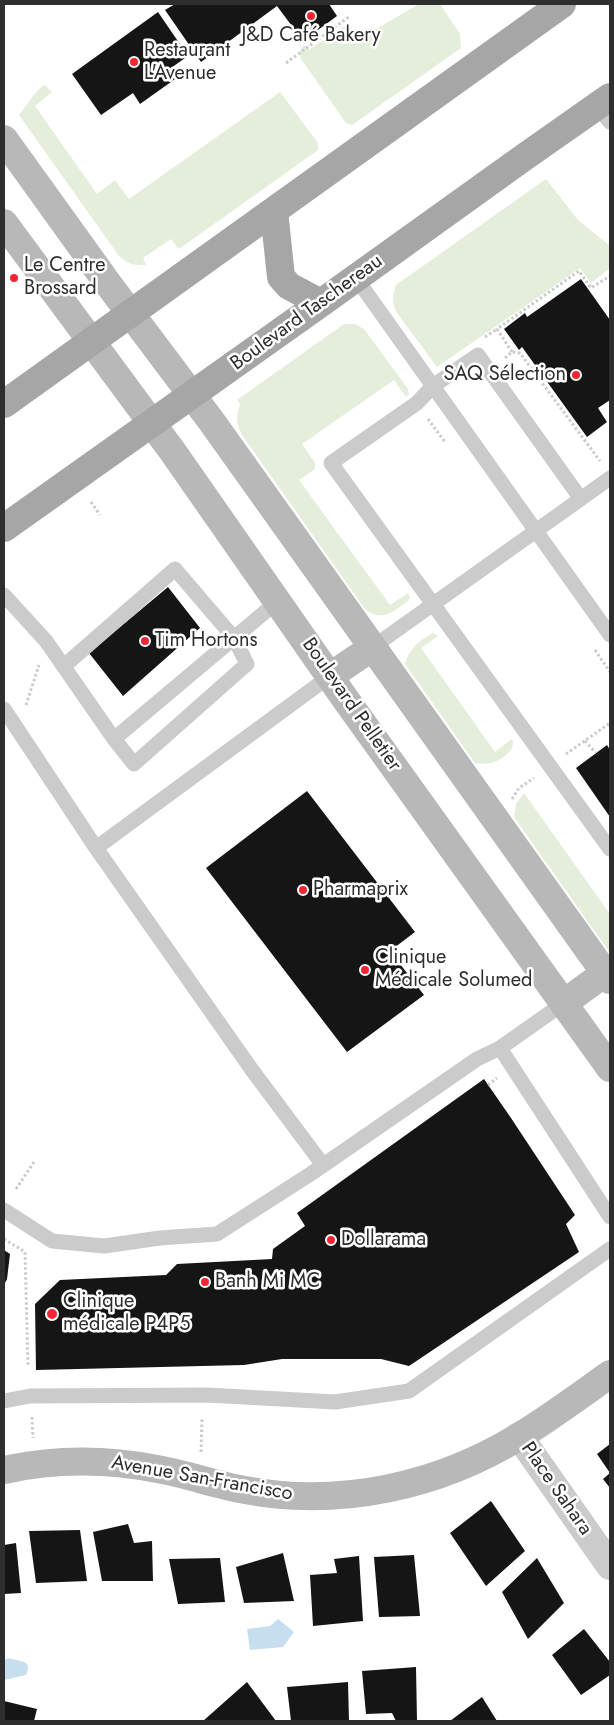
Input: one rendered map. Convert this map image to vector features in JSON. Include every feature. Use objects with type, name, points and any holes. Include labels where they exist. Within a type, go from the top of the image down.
[{"type":"main road","points":[[4,404],[562,4]]},
{"type":"main road","name":"Boulevard Taschereau","points":[[4,528],[522,158],[606,108]]},
{"type":"main road","points":[[274,211],[281,276],[290,286],[321,303]]},
{"type":"street","points":[[4,139],[192,395],[608,977],[564,1003]]},
{"type":"street","name":"Boulevard Pelletier","points":[[4,223],[152,423],[610,1068]]},
{"type":"street","points":[[330,676],[373,647]]},
{"type":"street","name":"Avenue San-Francisco","points":[[4,1470],[58,1462],[109,1462],[158,1469],[248,1491],[294,1496],[387,1490],[435,1476],[485,1455],[519,1436],[610,1374]]},
{"type":"street","name":"Place Sahara","points":[[519,1436],[610,1566]]},
{"type":"lane","points":[[356,278],[610,635]]},
{"type":"lane","points":[[582,499],[478,356],[433,386],[417,403],[331,463],[610,849]]},
{"type":"lane","points":[[373,647],[610,478]]},
{"type":"lane","points":[[4,594],[46,641],[114,739],[134,764],[247,664],[234,638],[175,569],[64,666]]},
{"type":"lane","points":[[114,739],[278,601]]},
{"type":"lane","points":[[96,848],[330,676]]},
{"type":"lane","points":[[4,709],[96,848],[252,1070],[323,1165]]},
{"type":"lane","points":[[4,1210],[52,1241],[104,1246],[160,1238],[217,1234],[323,1165],[477,1059],[500,1048],[564,1003]]},
{"type":"lane","points":[[500,1048],[610,1217]]},
{"type":"lane","points":[[4,1401],[30,1396],[207,1395],[335,1402],[409,1391],[610,1250]]},
{"type":"path","points":[[286,63],[350,16]]},
{"type":"path","points":[[599,460],[520,354],[512,352],[497,329],[579,272],[591,288],[610,276]]},
{"type":"path","points":[[503,338],[508,334]]},
{"type":"path","points":[[488,370],[512,352]]},
{"type":"path","points":[[91,502],[100,516]]},
{"type":"path","points":[[18,730],[46,641]]},
{"type":"path","points":[[562,757],[610,723]]},
{"type":"path","points":[[585,741],[596,754]]},
{"type":"path","points":[[511,802],[519,788],[538,774]]},
{"type":"path","points":[[16,1189],[34,1162]]},
{"type":"path","points":[[4,1239],[25,1252],[28,1367]]},
{"type":"path","points":[[32,1417],[33,1442]]},
{"type":"path","points":[[201,1455],[202,1419]]},
{"type":"green space","points":[[419,4],[440,4],[460,34],[461,48],[352,125],[346,123],[301,59],[300,53],[302,48],[304,45],[309,50],[349,23],[359,39]]},
{"type":"green space","points":[[44,85],[52,92],[35,106],[97,194],[115,180],[129,199],[280,92],[318,143],[318,150],[179,249],[171,239],[143,258],[146,265],[135,265],[128,263],[119,256],[19,115],[37,91]]},
{"type":"green space","points":[[546,179],[578,220],[610,246],[610,268],[591,283],[580,268],[437,367],[397,313],[393,299],[396,285]]},
{"type":"green space","points":[[344,324],[355,324],[364,329],[408,389],[409,394],[406,397],[394,380],[302,444],[315,463],[315,469],[299,480],[390,605],[408,593],[409,600],[388,614],[382,615],[371,613],[365,609],[242,435],[238,424],[237,416],[240,404],[237,400]]},
{"type":"green space","points":[[433,633],[438,636],[421,648],[495,752],[512,739],[513,743],[510,751],[496,762],[488,764],[475,763],[405,664],[415,646]]},
{"type":"green space","points":[[524,793],[610,914],[610,953],[514,817],[516,804]]},
{"type":"water","points":[[278,1619],[294,1632],[283,1647],[250,1650],[247,1629],[270,1626]]},
{"type":"water","points":[[9,1658],[27,1664],[28,1670],[26,1675],[4,1680],[4,1660]]},
{"type":"building","points":[[175,4],[329,4],[337,16],[303,41],[277,6],[201,62],[165,10]]},
{"type":"building","name":"Restaurant L'Avenue","points":[[158,12],[188,56],[171,68],[178,77],[140,104],[133,93],[101,115],[72,74]]},
{"type":"building","name":"SAQ Sélection","points":[[581,279],[610,320],[610,400],[598,408],[607,422],[587,437],[522,347],[519,350],[504,329],[525,313],[527,317]]},
{"type":"building","name":"Tim Hortons","points":[[168,587],[200,628],[123,696],[89,653]]},
{"type":"building","points":[[607,745],[610,750],[610,817],[576,768]]},
{"type":"building","name":"Pharmaprix","points":[[307,791],[415,932],[390,951],[424,995],[347,1052],[206,868]]},
{"type":"building","points":[[484,1079],[575,1215],[566,1224],[579,1252],[409,1366],[381,1359],[282,1359],[244,1365],[36,1370],[35,1304],[60,1280],[166,1275],[177,1264],[272,1259],[273,1249],[305,1226],[297,1213]]},
{"type":"building","points":[[4,1250],[10,1254],[7,1279],[4,1285]]},
{"type":"building","points":[[610,1444],[610,1473],[597,1454]]},
{"type":"building","points":[[610,1473],[610,1488],[603,1479]]},
{"type":"building","points":[[491,1501],[525,1551],[486,1586],[450,1533]]},
{"type":"building","points":[[128,1524],[134,1543],[152,1541],[153,1581],[102,1581],[93,1532]]},
{"type":"building","points":[[80,1530],[87,1581],[36,1583],[29,1531]]},
{"type":"building","points":[[16,1543],[21,1593],[4,1594],[4,1545]]},
{"type":"building","points":[[283,1553],[294,1601],[244,1603],[236,1567]]},
{"type":"building","points":[[414,1555],[420,1616],[379,1617],[374,1557]]},
{"type":"building","points":[[359,1556],[363,1621],[313,1626],[310,1575],[337,1573],[334,1559]]},
{"type":"building","points":[[220,1558],[225,1602],[178,1604],[169,1559]]},
{"type":"building","points":[[537,1558],[564,1603],[528,1639],[502,1592]]},
{"type":"building","points":[[584,1629],[610,1662],[610,1675],[581,1695],[552,1655]]},
{"type":"building","points":[[416,1667],[417,1721],[396,1721],[392,1713],[366,1714],[362,1671]]},
{"type":"building","points":[[247,1682],[276,1721],[203,1721]]},
{"type":"building","points":[[348,1682],[349,1721],[291,1721],[287,1687]]},
{"type":"building","points":[[482,1697],[497,1721],[450,1721]]},
{"type":"building","points":[[4,1701],[37,1709],[34,1721],[4,1721]]},
{"type":"place","name":"J&D Café Bakery","points":[[311,16]]},
{"type":"place","name":"Restaurant L'Avenue","points":[[134,62]]},
{"type":"place","name":"Le Centre Brossard","points":[[14,278]]},
{"type":"place","name":"SAQ Sélection","points":[[576,375]]},
{"type":"place","name":"Tim Hortons","points":[[145,641]]},
{"type":"place","name":"Pharmaprix","points":[[303,890]]},
{"type":"place","name":"Clinique Médicale Solumed","points":[[365,970]]},
{"type":"place","name":"Dollarama","points":[[331,1240]]},
{"type":"place","name":"Banh Mi MC","points":[[205,1282]]},
{"type":"place","name":"Clinique médicale P4P5","points":[[52,1314]]}]
